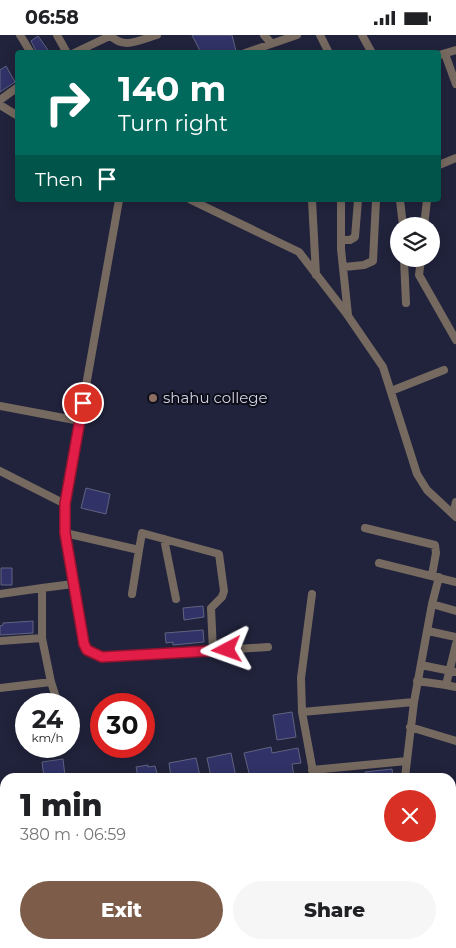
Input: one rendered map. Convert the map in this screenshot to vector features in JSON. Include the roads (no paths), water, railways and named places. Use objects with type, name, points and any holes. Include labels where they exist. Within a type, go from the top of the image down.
[{"type":"street","points":[[20,35],[29,50]]},
{"type":"street","points":[[57,35],[65,50]]},
{"type":"street","points":[[87,50],[110,35],[117,42],[126,44],[157,35]]},
{"type":"street","points":[[264,35],[271,43]]},
{"type":"street","points":[[253,50],[297,35]]},
{"type":"street","points":[[320,35],[326,50]]},
{"type":"street","points":[[362,35],[370,50]]},
{"type":"street","points":[[456,50],[442,54],[456,84]]},
{"type":"street","points":[[0,100],[15,89]]},
{"type":"street","points":[[0,116],[2,106],[15,114]]},
{"type":"street","points":[[441,164],[456,158]]},
{"type":"street","points":[[119,202],[65,504],[65,533],[84,644],[94,655],[114,657],[268,647]]},
{"type":"street","points":[[195,202],[298,253],[349,317],[383,367],[417,474],[427,490],[455,515]]},
{"type":"street","points":[[312,202],[316,275]]},
{"type":"street","points":[[341,202],[341,240],[349,317]]},
{"type":"street","points":[[341,240],[350,240],[355,237],[358,202]]},
{"type":"street","points":[[344,267],[364,265],[373,261],[376,202]]},
{"type":"street","points":[[400,202],[402,217]]},
{"type":"street","points":[[425,217],[427,202]]},
{"type":"street","points":[[404,267],[406,303]]},
{"type":"street","points":[[420,267],[419,275],[456,340]]},
{"type":"street","points":[[391,391],[444,370]]},
{"type":"street","points":[[0,405],[80,421]]},
{"type":"street","points":[[0,471],[65,504]]},
{"type":"street","points":[[455,515],[456,502]]},
{"type":"street","points":[[365,528],[435,545],[435,576],[432,604],[422,665],[417,681],[406,773]]},
{"type":"street","points":[[65,533],[139,550]]},
{"type":"street","points":[[132,594],[142,533],[220,553],[224,591],[222,597],[211,608],[213,651]]},
{"type":"street","points":[[164,539],[176,599]]},
{"type":"street","points":[[379,563],[456,581]]},
{"type":"street","points":[[0,593],[73,584]]},
{"type":"street","points":[[42,588],[42,638],[54,693]]},
{"type":"street","points":[[312,594],[301,679],[302,711],[313,773]]},
{"type":"street","points":[[432,604],[456,611]]},
{"type":"street","points":[[428,631],[456,637]]},
{"type":"street","points":[[0,641],[42,638]]},
{"type":"street","points":[[446,685],[453,671],[456,644]]},
{"type":"street","points":[[422,665],[453,671]]},
{"type":"street","points":[[417,681],[456,687]]},
{"type":"street","points":[[0,688],[51,682]]},
{"type":"street","points":[[302,711],[414,702]]},
{"type":"street","points":[[410,727],[456,741]]},
{"type":"street","points":[[320,773],[407,761]]},
{"type":"place","name":"shahu college","points":[[153,398]]}]
